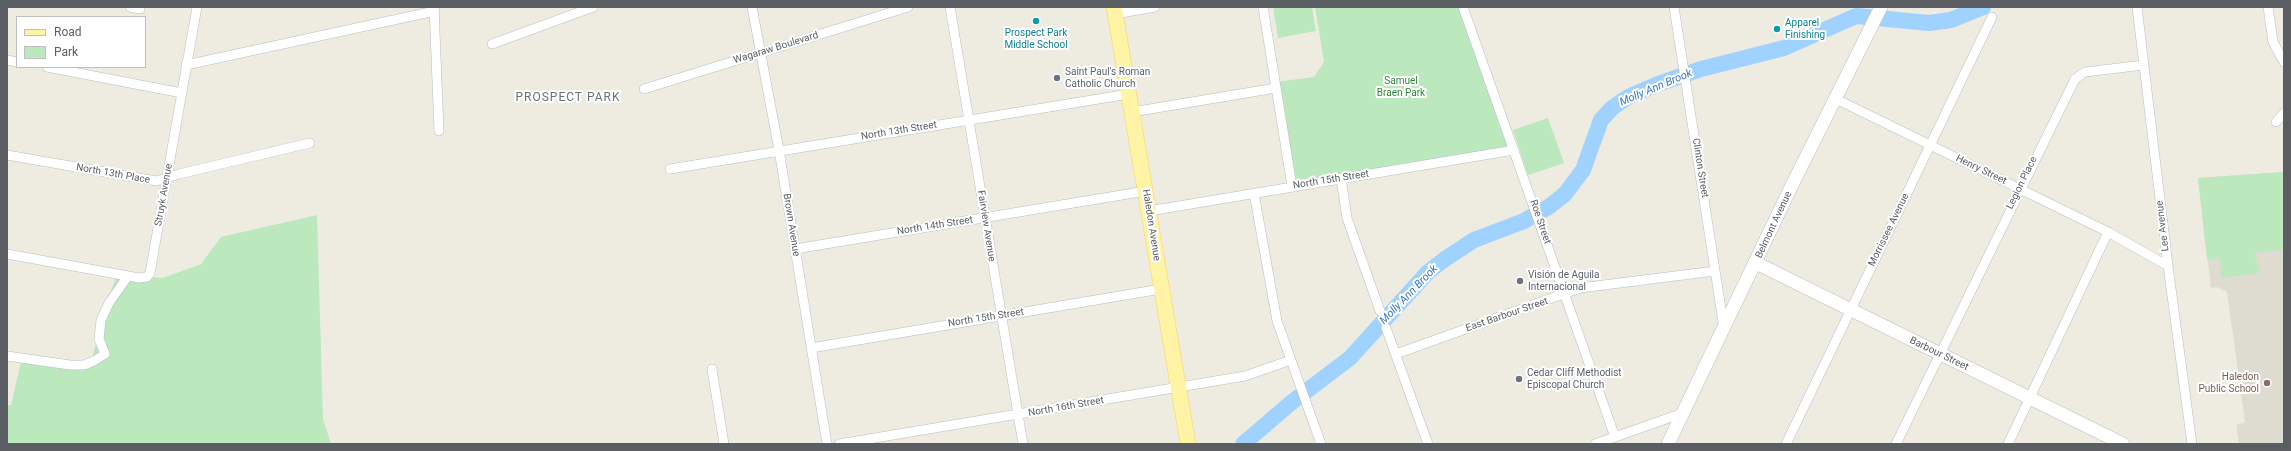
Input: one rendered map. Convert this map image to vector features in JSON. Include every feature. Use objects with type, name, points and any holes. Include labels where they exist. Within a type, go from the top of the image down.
[{"type":"main road","name":"Belmont Avenue","points":[[1668,444],[1881,7]]},
{"type":"main road","name":"Haledon Avenue","points":[[1115,10],[1188,444]]},
{"type":"main road","name":"Barbour Street","points":[[1756,263],[2120,443]]},
{"type":"street","points":[[130,7],[140,9]]},
{"type":"street","name":"Struyk Avenue","points":[[128,276],[145,278],[150,273],[197,7]]},
{"type":"street","points":[[492,44],[593,7]]},
{"type":"street","name":"Brown Avenue","points":[[752,7],[762,52],[827,444]]},
{"type":"street","name":"Wagaraw Boulevard","points":[[644,89],[908,7]]},
{"type":"street","name":"Fairview Avenue","points":[[950,7],[1023,444]]},
{"type":"street","points":[[1115,10],[1155,7]]},
{"type":"street","points":[[1263,7],[1292,186]]},
{"type":"street","name":"Roe Street","points":[[1463,7],[1532,197],[1615,437]]},
{"type":"street","name":"Clinton Street","points":[[1674,7],[1724,328]]},
{"type":"street","name":"Lee Avenue","points":[[2137,7],[2168,266],[2192,444]]},
{"type":"street","points":[[2268,7],[2273,42],[2284,62]]},
{"type":"street","points":[[186,65],[434,9],[439,131]]},
{"type":"street","name":"Morrissee Avenue","points":[[1786,444],[1992,16]]},
{"type":"street","name":"Legion Place","points":[[1896,444],[2019,189],[2075,79],[2085,72],[2144,65]]},
{"type":"street","points":[[52,68],[182,92]]},
{"type":"street","points":[[1132,112],[1276,88]]},
{"type":"street","name":"North 13th Street","points":[[670,168],[1129,94]]},
{"type":"street","name":"Henry Street","points":[[1836,99],[2108,232],[2168,266]]},
{"type":"street","points":[[2276,122],[2284,113]]},
{"type":"street","name":"North 13th Place","points":[[7,156],[156,182],[166,178],[310,143]]},
{"type":"street","name":"North 15th Street","points":[[1149,211],[1514,150]]},
{"type":"street","points":[[1340,178],[1347,218],[1380,311]]},
{"type":"street","name":"North 14th Street","points":[[795,249],[1146,191]]},
{"type":"street","points":[[1254,193],[1273,306],[1321,444]]},
{"type":"street","points":[[2008,444],[2108,232]]},
{"type":"street","points":[[7,254],[128,276],[109,303],[101,320],[99,339],[105,354],[89,363],[78,366],[7,356]]},
{"type":"street","name":"East Barbour Street","points":[[1396,354],[1580,288],[1716,271]]},
{"type":"street","name":"North 15th Street","points":[[811,348],[1161,289]]},
{"type":"street","points":[[1386,328],[1428,444]]},
{"type":"street","name":"North 16th Street","points":[[839,444],[1244,376],[1291,360]]},
{"type":"street","points":[[712,369],[724,444]]},
{"type":"street","points":[[1595,444],[1683,413]]},
{"type":"shaded area","points":[[2284,172],[2284,444],[2239,444],[2236,425],[2245,422],[2227,292],[2217,287],[2211,288],[2198,178]]},
{"type":"green space","points":[[1273,7],[1312,7],[1316,31],[1278,38]]},
{"type":"green space","name":"Samuel Braen Park","points":[[1315,7],[1463,7],[1513,150],[1291,187],[1275,82],[1314,77],[1324,62]]},
{"type":"green space","points":[[1548,118],[1564,163],[1528,175],[1513,130]]},
{"type":"green space","points":[[2284,172],[2284,249],[2255,253],[2259,273],[2222,278],[2220,258],[2207,260],[2198,178]]},
{"type":"green space","points":[[317,215],[323,419],[331,444],[7,444],[7,405],[11,405],[22,358],[91,361],[116,275],[163,278],[201,264],[221,237]]},
{"type":"waterway","name":"Molly Ann Brook","points":[[1243,444],[1292,402],[1350,358],[1428,272],[1474,240],[1524,221],[1550,206],[1565,194],[1583,170],[1601,120],[1612,108],[1628,97],[1658,84],[1701,69],[1784,48],[1856,16],[1929,23],[1951,20],[1983,7]]},
{"type":"place","name":"Prospect Park Middle School","points":[[1036,21]]},
{"type":"place","name":"Apparel Finishing","points":[[1777,29]]},
{"type":"place","name":"Saint Paul's Roman Catholic Church","points":[[1057,78]]},
{"type":"place","name":"Visión de Aguila Internacional","points":[[1520,281]]},
{"type":"place","name":"Cedar Cliff Methodist Episcopal Church","points":[[1519,379]]},
{"type":"place","name":"Haledon Public School","points":[[2267,383]]},
{"type":"district","name":"PROSPECT PARK","points":[[568,98]]}]
